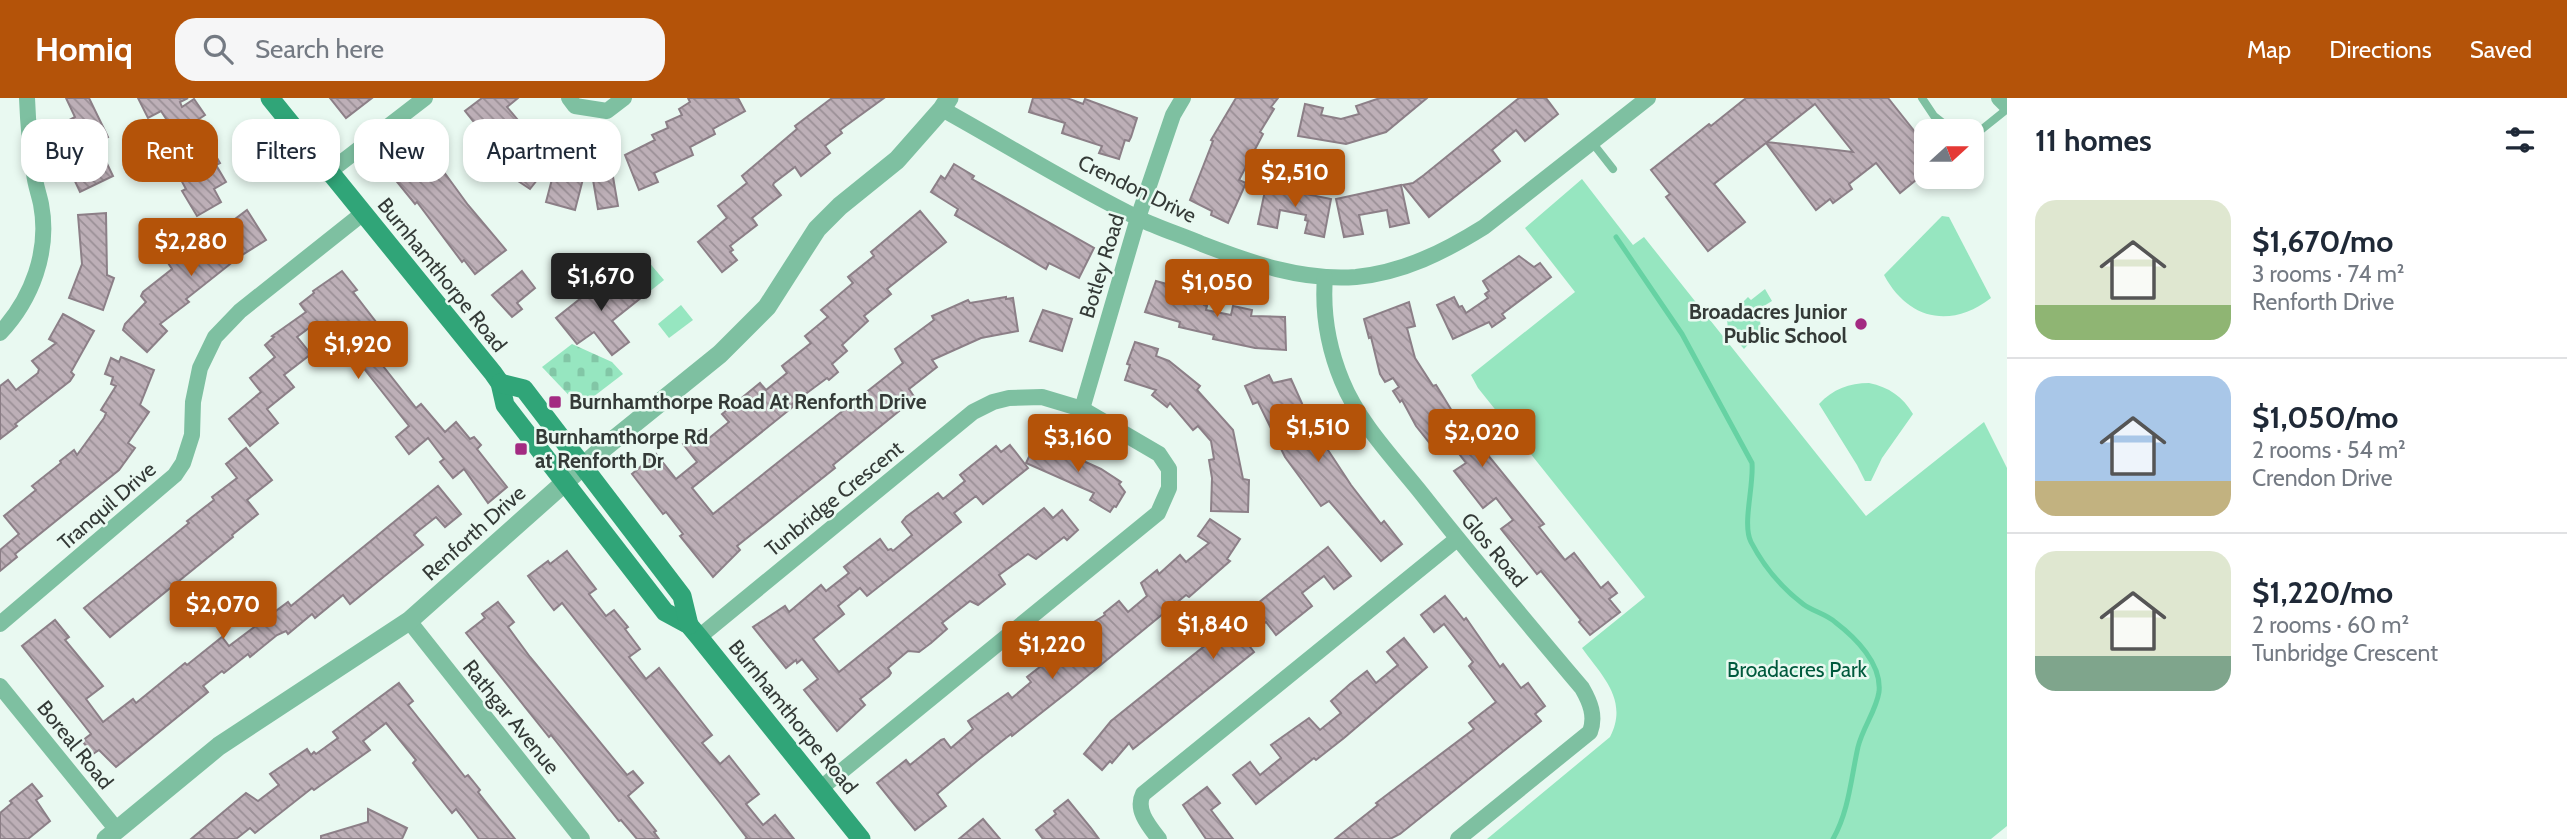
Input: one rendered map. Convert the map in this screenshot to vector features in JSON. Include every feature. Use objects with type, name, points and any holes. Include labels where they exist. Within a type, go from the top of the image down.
[{"type":"main road","name":"Burnhamthorpe Road","points":[[270,98],[287,119]]},
{"type":"main road","name":"Burnhamthorpe Road","points":[[337,182],[500,383],[505,405],[665,612],[694,631],[861,839]]},
{"type":"main road","name":"Burnhamthorpe Road","points":[[500,383],[524,389],[682,596],[694,631]]},
{"type":"street","points":[[0,333],[22,305],[31,287],[42,247],[41,206],[34,176],[27,98]]},
{"type":"street","points":[[340,164],[425,98]]},
{"type":"street","points":[[569,98],[575,106],[607,111],[624,98]]},
{"type":"street","name":"Botley Road","points":[[1082,409],[1138,218],[1172,115],[1183,98]]},
{"type":"street","name":"Crendon Drive","points":[[946,104],[1138,218],[1222,252],[1277,270],[1325,277],[1357,277],[1419,263],[1484,227],[1648,98]]},
{"type":"street","points":[[1999,98],[2007,108]]},
{"type":"street","name":"Renforth Drive","points":[[112,834],[219,746],[409,621],[584,466],[720,354],[757,319],[778,292],[817,229],[840,206],[897,160],[946,104]]},
{"type":"street","name":"Tranquil Drive","points":[[0,624],[175,475],[183,463],[192,435],[193,402],[200,368],[215,337],[240,311],[362,214]]},
{"type":"street","name":"Glos Road","points":[[1325,277],[1323,304],[1328,343],[1343,384],[1379,441],[1582,688],[1591,705],[1590,732],[1458,839]]},
{"type":"street","name":"Tunbridge Crescent","points":[[694,631],[973,412],[993,402],[1042,397],[1082,409],[1159,454],[1169,469],[1169,488],[1158,513],[821,788]]},
{"type":"street","points":[[1159,839],[1143,815],[1140,800],[1143,794],[1457,538]]},
{"type":"street","name":"Rathgar Avenue","points":[[409,621],[582,839]]},
{"type":"street","name":"Boreal Road","points":[[0,686],[112,834]]},
{"type":"lane","points":[[1922,98],[1938,119]]},
{"type":"lane","points":[[1984,127],[2007,108]]},
{"type":"lane","points":[[1591,141],[1613,169]]},
{"type":"lane","points":[[632,570],[651,554]]},
{"type":"green space","name":"Broadacres Park","points":[[1582,179],[1633,245],[1644,237],[1866,516],[1984,422],[2007,468],[2007,826],[1991,839],[1487,839],[1610,737],[1615,724],[1615,700],[1605,679],[1582,648],[1645,597],[1478,388],[1471,375],[1575,292],[1525,228]]},
{"type":"green space","points":[[1942,216],[1949,217],[1991,298],[1961,314],[1946,316],[1932,315],[1905,302],[1884,275]]},
{"type":"green space","points":[[637,255],[647,260],[664,280],[649,292],[635,273],[629,277],[621,268]]},
{"type":"green space","points":[[1765,289],[1772,301],[1759,309],[1761,330],[1744,349],[1728,331],[1727,318],[1748,297],[1751,300]]},
{"type":"green space","points":[[681,305],[693,320],[669,338],[658,324]]},
{"type":"green space","points":[[572,344],[612,362],[623,374],[580,407],[542,367]]},
{"type":"green space","points":[[1869,383],[1895,394],[1913,414],[1882,458],[1871,481],[1865,481],[1819,404],[1842,388]]},
{"type":"building","points":[[66,98],[89,98],[99,119],[71,119],[75,117]]},
{"type":"building","points":[[138,98],[188,98],[180,102],[182,107],[194,99],[205,115],[199,119],[166,119],[161,111],[148,118]]},
{"type":"building","points":[[330,98],[372,98],[346,118]]},
{"type":"building","points":[[482,98],[518,98],[507,107],[517,119],[471,119],[465,111]]},
{"type":"building","points":[[688,98],[738,98],[745,111],[713,129],[715,134],[690,147],[693,155],[654,173],[658,182],[639,190],[625,155],[655,140],[652,135],[668,128],[666,122],[682,115],[679,109],[690,102]]},
{"type":"building","points":[[832,98],[884,98],[840,130],[842,133],[825,146],[830,153],[801,176],[795,167],[774,183],[781,195],[752,218],[757,225],[730,246],[733,250],[730,252],[737,260],[722,272],[698,242],[727,218],[718,206],[747,183],[742,176],[797,129],[795,126]]},
{"type":"building","points":[[1033,98],[1067,98],[1083,104],[1085,99],[1137,118],[1129,141],[1125,140],[1119,159],[1099,153],[1102,146],[1062,133],[1065,123],[1029,112]]},
{"type":"building","points":[[1236,98],[1278,98],[1271,107],[1274,109],[1260,132],[1263,134],[1239,180],[1246,183],[1228,223],[1190,200],[1213,141],[1211,140]]},
{"type":"building","points":[[1380,98],[1427,98],[1386,132],[1346,144],[1298,136],[1305,104],[1323,108],[1321,115],[1341,119],[1359,114],[1356,106]]},
{"type":"building","points":[[1519,98],[1546,98],[1558,114],[1525,141],[1516,130],[1492,150],[1500,161],[1429,217],[1403,185],[1413,183],[1424,175]]},
{"type":"building","points":[[1746,98],[1888,98],[1914,131],[1914,182],[1900,193],[1876,163],[1849,184],[1852,189],[1833,203],[1830,199],[1816,210],[1766,143],[1714,184],[1745,222],[1708,251],[1666,197],[1670,194],[1651,170],[1709,124],[1711,126]],"holes":[[[1815,104],[1853,152],[1767,142]]]},
{"type":"building","points":[[954,164],[974,176],[972,179],[1094,248],[1079,278],[1049,263],[1046,269],[955,215],[958,209],[931,192],[941,176],[945,179]]},
{"type":"building","points":[[108,166],[113,176],[108,178]]},
{"type":"building","points":[[218,168],[226,182],[214,189],[221,202],[197,216],[182,191],[186,189],[182,182],[218,182]]},
{"type":"building","points":[[449,179],[506,250],[475,274],[464,260],[462,262],[417,202],[415,204],[397,182],[449,182]]},
{"type":"building","points":[[75,182],[101,182],[80,192]]},
{"type":"building","points":[[520,182],[536,182],[530,189]]},
{"type":"building","points":[[551,182],[582,182],[575,210],[546,202]]},
{"type":"building","points":[[593,182],[614,182],[618,206],[598,209]]},
{"type":"building","points":[[1401,185],[1409,223],[1390,227],[1387,210],[1359,215],[1363,234],[1344,237],[1336,199]]},
{"type":"building","points":[[1266,186],[1331,199],[1324,237],[1305,233],[1308,221],[1305,220],[1306,215],[1280,210],[1277,228],[1258,224]]},
{"type":"building","points":[[247,210],[266,240],[239,257],[186,299],[189,302],[160,324],[167,331],[147,352],[123,330],[125,324],[146,302],[141,296],[143,292],[172,269],[168,263],[192,245],[195,249]]},
{"type":"building","points":[[920,211],[946,242],[887,289],[891,294],[864,316],[868,321],[842,345],[847,351],[832,364],[838,372],[792,404],[794,406],[692,488],[713,514],[903,363],[895,349],[934,320],[932,316],[968,300],[970,303],[1013,298],[1018,331],[981,338],[932,360],[937,367],[909,389],[915,398],[833,465],[835,468],[737,546],[740,550],[713,577],[680,536],[683,534],[666,512],[663,514],[632,474],[656,454],[676,479],[697,462],[683,444],[701,430],[708,439],[729,422],[722,414],[760,383],[766,390],[787,373],[782,366],[811,343],[805,336],[828,317],[821,310],[853,283],[848,277],[874,256],[871,252]]},
{"type":"building","points":[[106,213],[107,275],[114,278],[103,310],[69,298],[82,264],[78,215]]},
{"type":"building","points":[[1519,256],[1534,267],[1540,263],[1551,277],[1502,314],[1505,318],[1492,327],[1489,322],[1453,339],[1437,305],[1454,297],[1466,313],[1488,298],[1485,294],[1489,291],[1483,281]]},
{"type":"building","points":[[342,271],[357,290],[353,292],[390,340],[381,347],[391,360],[383,366],[416,408],[421,404],[445,432],[456,422],[470,439],[474,437],[481,445],[477,449],[507,487],[488,503],[464,469],[453,478],[440,462],[444,459],[428,438],[409,454],[396,437],[409,426],[347,347],[341,352],[317,322],[297,337],[311,354],[284,375],[294,387],[267,409],[278,423],[250,446],[229,419],[261,392],[250,378],[275,357],[265,345],[274,337],[272,336],[306,312],[300,304],[314,293],[313,291]]},
{"type":"building","points":[[522,271],[535,288],[517,303],[522,309],[512,317],[492,295]]},
{"type":"building","points":[[614,272],[624,284],[629,280],[642,297],[612,321],[629,342],[612,355],[594,332],[577,344],[556,318]]},
{"type":"building","points":[[1156,281],[1206,295],[1206,310],[1231,315],[1233,306],[1252,310],[1251,316],[1285,317],[1286,350],[1255,348],[1213,339],[1214,335],[1179,327],[1180,322],[1145,312]]},
{"type":"building","points":[[1409,302],[1415,326],[1407,328],[1415,358],[1433,386],[1436,385],[1452,411],[1544,524],[1539,527],[1565,560],[1574,553],[1601,588],[1608,582],[1617,593],[1609,599],[1620,612],[1590,635],[1541,571],[1537,574],[1501,529],[1513,520],[1496,498],[1483,508],[1454,471],[1466,463],[1449,441],[1436,451],[1393,391],[1399,387],[1393,378],[1385,382],[1380,374],[1364,319]]},
{"type":"building","points":[[1043,310],[1072,319],[1062,351],[1030,341]]},
{"type":"building","points":[[63,314],[94,331],[71,372],[74,375],[0,439],[0,386],[8,380],[16,390],[38,373],[39,369],[32,361],[56,343],[49,339]]},
{"type":"building","points":[[1135,342],[1158,349],[1156,356],[1169,361],[1200,386],[1197,390],[1233,430],[1243,479],[1249,480],[1248,512],[1211,511],[1212,478],[1209,460],[1214,459],[1211,441],[1198,426],[1193,430],[1170,403],[1167,407],[1152,395],[1156,390],[1125,380],[1130,365],[1127,364]]},
{"type":"building","points":[[121,357],[154,370],[140,405],[149,412],[128,443],[135,448],[119,470],[15,554],[17,557],[0,571],[0,550],[19,534],[4,516],[36,490],[32,486],[61,463],[60,461],[74,450],[77,455],[104,418],[106,413],[101,410],[116,386],[111,384],[113,377],[105,374],[111,358],[119,362]]},
{"type":"building","points":[[1269,375],[1273,383],[1291,379],[1309,419],[1299,424],[1310,449],[1324,440],[1351,485],[1381,524],[1384,521],[1402,544],[1381,561],[1329,501],[1321,506],[1285,457],[1258,402],[1253,404],[1245,386]]},
{"type":"building","points":[[1037,440],[1101,469],[1121,482],[1119,484],[1125,492],[1116,507],[1110,512],[1090,500],[1094,493],[1026,463]]},
{"type":"building","points":[[1010,445],[1028,468],[983,504],[976,496],[954,513],[961,522],[867,596],[860,588],[838,606],[844,614],[813,639],[839,672],[1044,508],[1053,518],[1062,510],[1078,530],[1067,540],[1064,537],[1036,559],[1028,554],[999,575],[1005,584],[978,605],[970,601],[942,623],[947,629],[931,643],[919,652],[908,651],[888,668],[891,673],[889,676],[860,699],[865,705],[837,731],[804,690],[818,679],[802,659],[786,668],[753,627],[785,606],[789,612],[821,585],[826,591],[849,573],[844,567],[880,539],[888,550],[893,551],[912,535],[902,522],[906,517],[938,493],[943,499],[965,481],[960,475],[996,446],[1001,452]]},
{"type":"building","points":[[246,448],[272,480],[247,500],[258,514],[110,637],[84,608],[189,523],[187,521],[214,500],[212,497],[237,478],[226,464]]},
{"type":"building","points":[[438,486],[461,514],[445,527],[436,517],[417,532],[414,535],[423,545],[350,604],[343,595],[315,618],[312,614],[288,634],[286,631],[277,635],[250,657],[248,654],[224,673],[222,671],[203,686],[208,692],[116,767],[99,750],[93,754],[82,741],[91,734],[22,646],[55,620],[69,637],[65,640],[103,686],[86,699],[103,722],[133,699],[136,703],[222,637],[229,646],[288,602],[291,606]]},
{"type":"building","points":[[1210,519],[1240,539],[1227,559],[1230,561],[1189,597],[1186,595],[937,794],[946,806],[915,830],[877,783],[906,760],[910,765],[941,740],[944,739],[951,748],[973,729],[968,721],[1008,693],[1012,698],[1031,682],[1027,677],[1063,649],[1071,659],[1074,657],[1076,660],[1096,644],[1085,631],[1089,625],[1105,615],[1104,613],[1119,601],[1128,612],[1147,596],[1141,583],[1157,570],[1159,574],[1180,555],[1186,562],[1209,543],[1198,536]]},
{"type":"building","points":[[1328,547],[1351,576],[1334,589],[1324,576],[1302,593],[1312,606],[1276,635],[1266,622],[1244,639],[1254,652],[1133,749],[1129,743],[1112,763],[1110,761],[1102,770],[1084,754],[1111,721]]},
{"type":"building","points":[[567,551],[596,589],[589,594],[606,616],[614,610],[628,627],[625,629],[640,649],[629,657],[646,679],[659,668],[712,735],[702,743],[720,764],[729,756],[759,794],[746,804],[763,825],[775,815],[794,839],[745,839],[747,838],[717,799],[562,603],[554,610],[546,600],[528,576]]},
{"type":"building","points":[[1445,596],[1464,620],[1466,618],[1500,667],[1503,664],[1521,688],[1528,683],[1545,706],[1535,714],[1541,721],[1400,834],[1390,839],[1335,839],[1378,805],[1376,803],[1474,729],[1469,723],[1496,702],[1469,666],[1473,662],[1444,624],[1434,632],[1421,615]]},
{"type":"building","points":[[498,602],[514,622],[508,627],[530,657],[627,775],[633,771],[643,783],[628,796],[656,831],[654,832],[659,839],[637,839],[621,820],[619,821],[466,633],[485,618],[482,614]]},
{"type":"building","points":[[1404,638],[1427,667],[1344,738],[1256,804],[1233,775],[1250,762],[1260,775],[1281,758],[1271,745],[1309,718],[1320,730],[1341,713],[1331,701],[1350,684],[1367,671],[1376,683],[1398,665],[1387,652]]},
{"type":"building","points":[[399,683],[413,701],[408,705],[465,777],[468,775],[480,790],[478,792],[515,839],[479,839],[456,809],[452,813],[413,763],[416,760],[386,723],[363,741],[370,750],[314,790],[312,788],[255,833],[250,828],[236,839],[191,839],[246,793],[258,801],[279,785],[270,774],[307,749],[311,755],[314,752],[316,754],[338,738],[333,732]]},
{"type":"building","points":[[32,784],[42,796],[36,800],[50,821],[28,839],[0,839],[0,813],[12,803],[10,801]]},
{"type":"building","points":[[1207,787],[1220,803],[1211,810],[1233,839],[1206,839],[1183,805]]},
{"type":"building","points":[[1068,800],[1099,839],[1043,839],[1036,830]]},
{"type":"building","points":[[368,809],[407,828],[402,839],[321,839],[321,836],[368,822]]},
{"type":"building","points":[[983,819],[1000,839],[959,839]]},
{"type":"waterway","points":[[1616,237],[1682,334],[1752,463],[1748,525],[1751,542],[1756,551],[1774,576],[1795,598],[1831,619],[1851,636],[1866,652],[1876,672],[1879,692],[1860,740],[1846,806],[1833,839]]},
{"type":"place","name":"Broadacres Junior Public School","points":[[1861,324]]},
{"type":"place","name":"Burnhamthorpe Road At Renforth Drive","points":[[555,402]]},
{"type":"place","name":"Burnhamthorpe Rd at Renforth Dr","points":[[521,449]]}]
